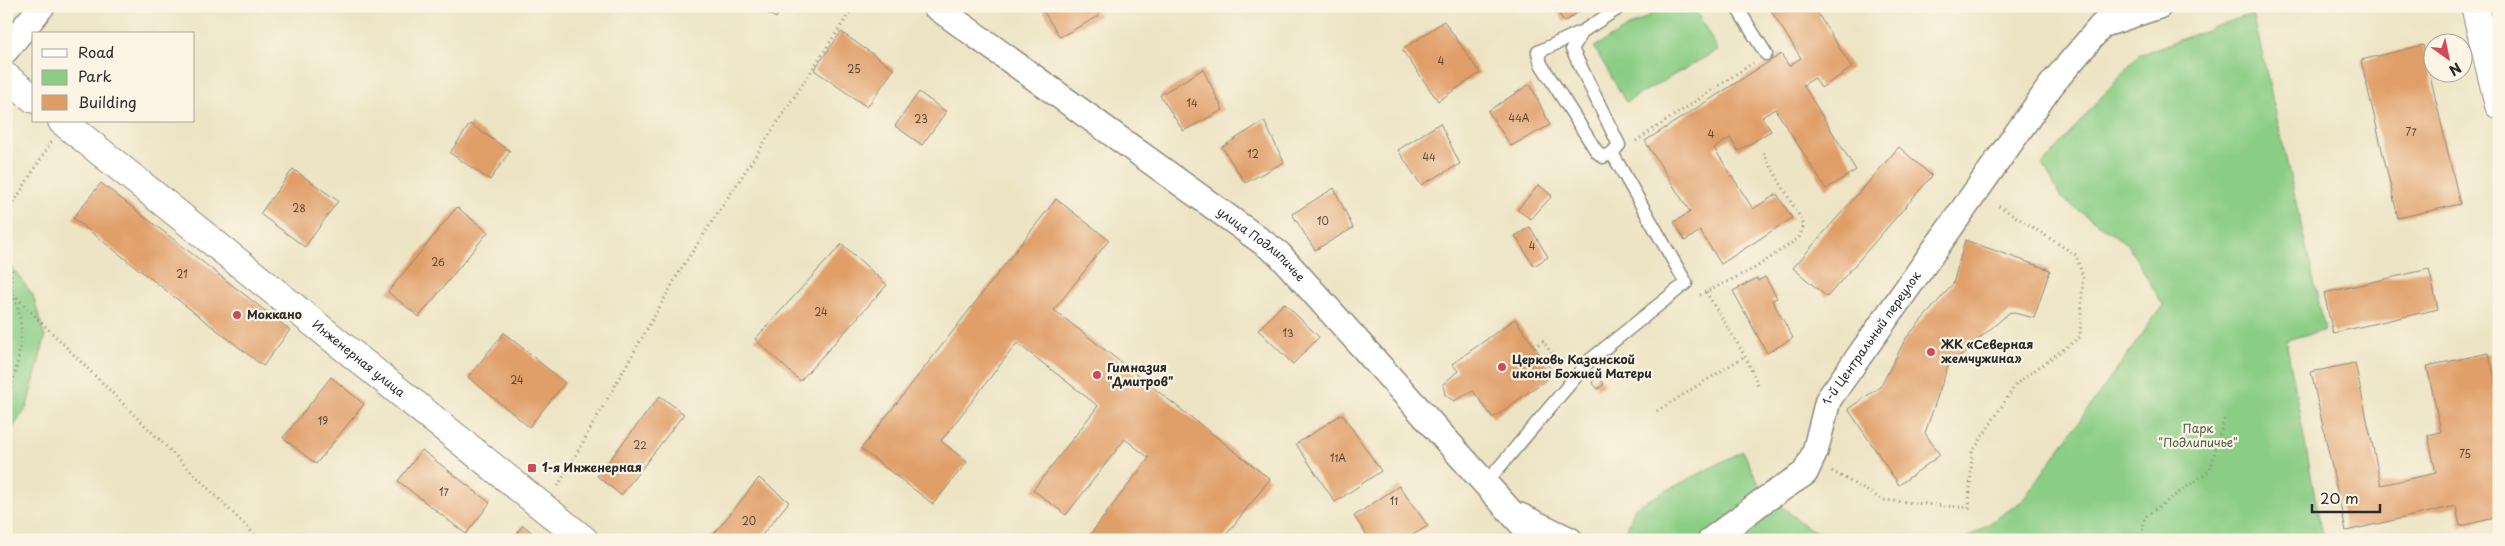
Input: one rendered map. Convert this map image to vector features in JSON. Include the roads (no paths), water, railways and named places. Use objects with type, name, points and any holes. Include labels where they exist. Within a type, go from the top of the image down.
[{"type":"street","points":[[6,50],[42,6]]},
{"type":"street","name":"улица Подлипичье","points":[[935,6],[1279,254],[1536,540]]},
{"type":"street","name":"1-й Центральный переулок","points":[[1711,540],[1804,473],[1815,452],[1828,400],[2052,84],[2102,25],[2159,6]]},
{"type":"street","points":[[2475,6],[2499,104]]},
{"type":"street","points":[[6,77],[32,97]]},
{"type":"street","name":"Инженерная улица","points":[[63,122],[584,540]]},
{"type":"street","points":[[1510,511],[1570,540]]},
{"type":"lane","points":[[1614,157],[1603,157],[1597,152],[1541,64],[1538,52],[1583,32],[1622,6]]},
{"type":"lane","points":[[1736,6],[1766,54]]},
{"type":"lane","points":[[1583,32],[1572,49],[1619,145],[1614,157]]},
{"type":"lane","points":[[1486,484],[1595,356],[1686,283],[1614,157]]},
{"type":"place","name":"Моккано","points":[[237,315]]},
{"type":"place","name":"ЖК «Северная жемчужина»","points":[[1931,352]]},
{"type":"place","name":"Церковь Казанской иконы Божией Матери","points":[[1502,367]]},
{"type":"place","name":"Гимназия \"Дмитров\"","points":[[1097,375]]},
{"type":"place","name":"1-я Инженерная","points":[[532,468]]},
{"type":"park label","name":"Парк \"Подлипичье\"","points":[[2198,436]]}]
